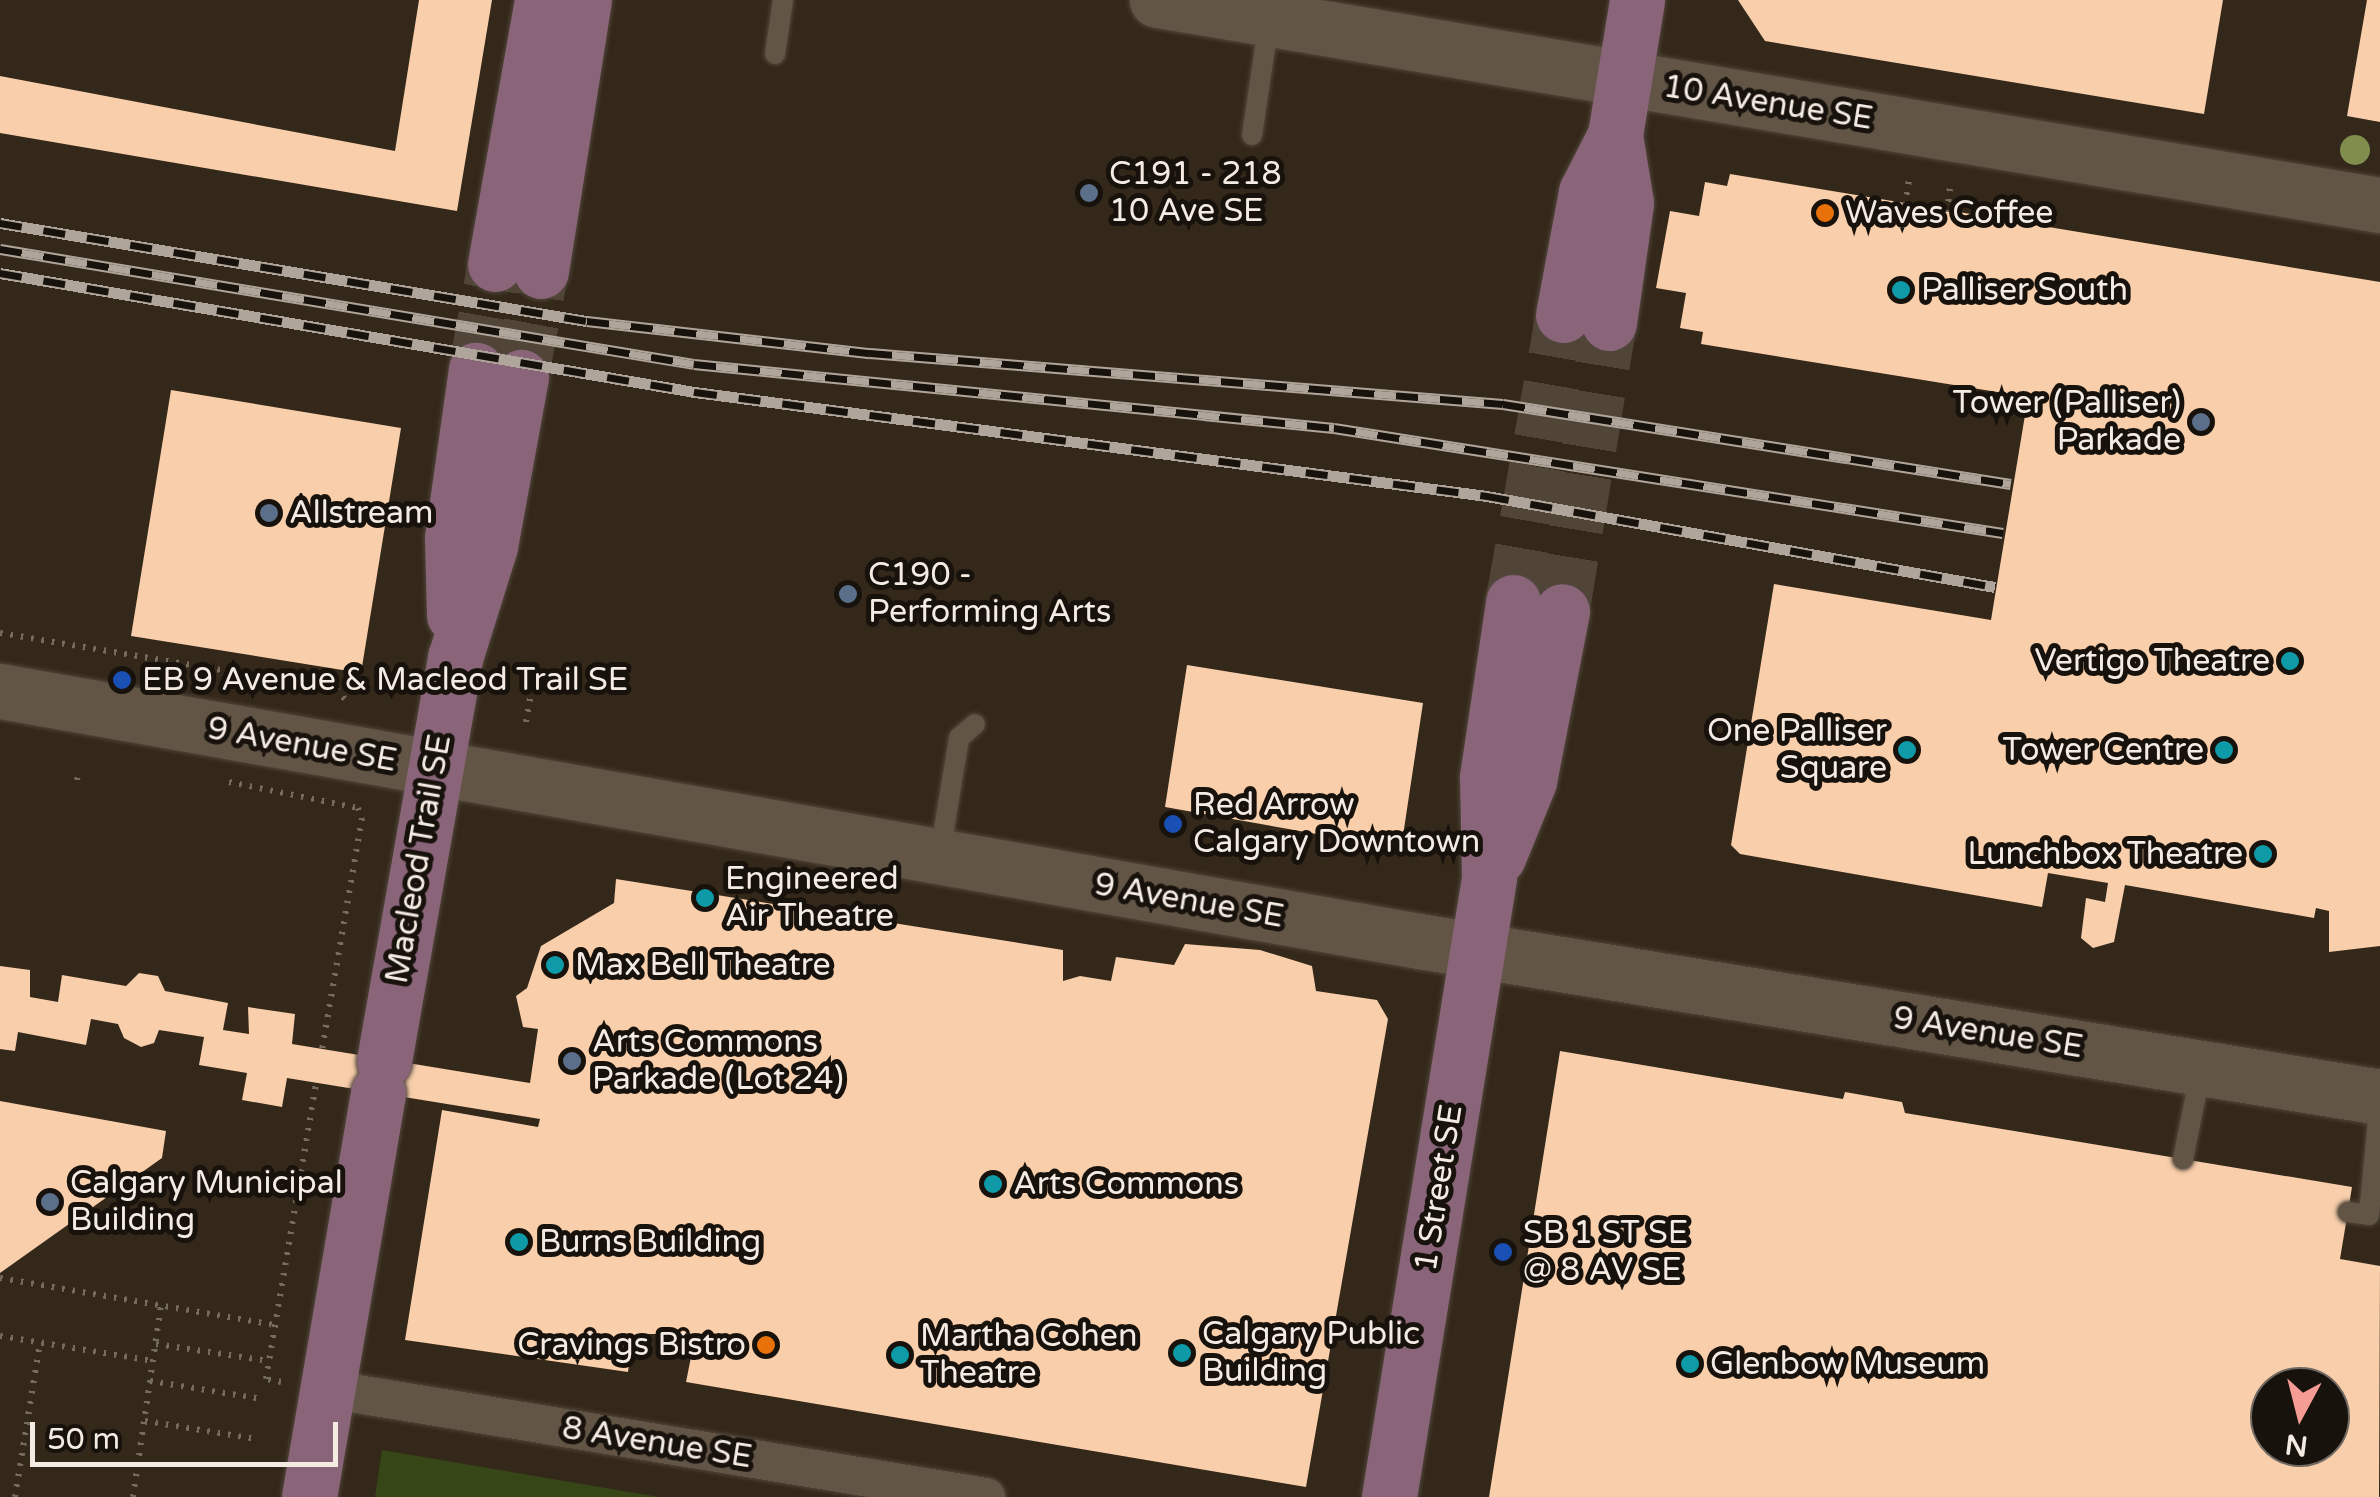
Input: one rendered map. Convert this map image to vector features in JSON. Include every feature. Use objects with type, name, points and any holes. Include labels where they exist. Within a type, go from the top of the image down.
[{"type":"main road","points":[[542,0],[518,268],[584,0]]},
{"type":"main road","name":"10 Avenue SE","points":[[1157,0],[2380,205]]},
{"type":"main road","points":[[1586,319],[1586,192],[1615,135],[1637,0]]},
{"type":"main road","name":"Macleod Trail SE","points":[[310,1497],[434,768],[455,658],[490,546],[498,373]]},
{"type":"main road","name":"1 Street SE","points":[[1389,1497],[1489,878],[1529,781],[1538,606]]},
{"type":"main road","name":"9 Avenue SE","points":[[0,691],[1477,951],[2380,1098]]},
{"type":"street","name":"8 Avenue SE","points":[[327,1390],[986,1497]]},
{"type":"lane","points":[[775,54],[783,0]]},
{"type":"lane","points":[[1252,135],[1270,19]]},
{"type":"lane","points":[[940,857],[959,738],[975,724]]},
{"type":"lane","points":[[2183,1159],[2201,1068]]},
{"type":"lane","points":[[2366,1214],[2380,1098]]},
{"type":"path","points":[[1905,205],[1909,180]]},
{"type":"path","points":[[1947,212],[1950,187]]},
{"type":"path","points":[[0,634],[336,688],[349,712]]},
{"type":"path","points":[[526,722],[535,669]]},
{"type":"path","points":[[77,780],[79,770]]},
{"type":"path","points":[[242,788],[358,808],[362,818],[322,1050]]},
{"type":"path","points":[[316,1082],[266,1379],[327,1390]]},
{"type":"path","points":[[0,1278],[274,1324]]},
{"type":"path","points":[[134,1497],[162,1305]]},
{"type":"path","points":[[0,1336],[153,1360]]},
{"type":"path","points":[[14,1497],[40,1342]]},
{"type":"path","points":[[156,1344],[268,1361]]},
{"type":"path","points":[[150,1381],[262,1399]]},
{"type":"path","points":[[144,1422],[256,1439]]},
{"type":"green space","points":[[382,1450],[659,1497],[375,1497]]},
{"type":"building","points":[[419,0],[492,0],[457,211],[0,133],[0,76],[395,151]]},
{"type":"building","points":[[1738,0],[2223,0],[2204,114],[1765,41]]},
{"type":"building","points":[[2367,0],[2380,0],[2380,122],[2347,116]]},
{"type":"building","points":[[1730,174],[2380,282],[2380,946],[2329,952],[2329,911],[2316,908],[2314,918],[2125,885],[2114,942],[2093,948],[2081,938],[2086,898],[2105,902],[2108,883],[2048,873],[2042,907],[1740,854],[1731,845],[1774,584],[1991,620],[2028,397],[1701,344],[1703,332],[1680,328],[1686,293],[1656,288],[1670,211],[1699,216],[1705,182],[1727,186]]},
{"type":"building","name":"Allstream","points":[[171,390],[401,428],[361,673],[131,636]]},
{"type":"building","points":[[148,665],[182,672],[180,684],[146,679]]},
{"type":"building","points":[[1187,665],[1423,703],[1401,849],[1165,807]]},
{"type":"building","name":"Arts Commons","points":[[616,879],[1063,950],[1063,981],[1080,976],[1111,981],[1116,957],[1174,965],[1185,944],[1260,950],[1312,966],[1316,991],[1377,1000],[1388,1019],[1306,1487],[686,1382],[692,1352],[664,1334],[646,1334],[632,1342],[628,1372],[405,1340],[442,1110],[538,1127],[540,1119],[287,1078],[282,1107],[242,1100],[247,1073],[199,1065],[204,1037],[159,1030],[154,1043],[141,1047],[124,1038],[118,1024],[91,1019],[86,1045],[18,1032],[15,1051],[0,1049],[0,966],[30,970],[30,997],[58,1002],[62,975],[126,986],[139,973],[158,976],[165,991],[228,1003],[223,1030],[249,1034],[248,1007],[295,1014],[292,1044],[530,1083],[538,1029],[523,1027],[516,996],[527,988],[541,946],[614,903]]},
{"type":"building","points":[[1560,1051],[1843,1099],[1845,1092],[1902,1102],[1905,1113],[2352,1187],[2340,1259],[2380,1266],[2379,1497],[1489,1497]]},
{"type":"building","name":"Calgary Municipal Building","points":[[0,1101],[166,1131],[162,1158],[0,1273]]},
{"type":"tunnel","points":[[476,370],[495,264]]},
{"type":"tunnel","points":[[521,377],[541,271]]},
{"type":"tunnel","points":[[1513,602],[1563,315]]},
{"type":"tunnel","points":[[1562,611],[1609,323]]},
{"type":"railway","points":[[0,223],[587,321],[870,353],[1503,404],[2011,484]]},
{"type":"railway","points":[[0,249],[694,364],[1334,428],[2003,533]]},
{"type":"railway","points":[[0,273],[695,392],[1487,496],[1995,587]]},
{"type":"place","name":"C191 - 218 10 Ave SE","points":[[1089,193]]},
{"type":"place","name":"Waves Coffee","points":[[1825,213]]},
{"type":"place","name":"Palliser South","points":[[1901,290]]},
{"type":"place","name":"Tower (Palliser) Parkade","points":[[2201,422]]},
{"type":"place","name":"Allstream","points":[[269,513]]},
{"type":"place","name":"C190 - Performing Arts","points":[[848,594]]},
{"type":"place","name":"Vertigo Theatre","points":[[2290,661]]},
{"type":"place","name":"EB 9 Avenue & Macleod Trail SE","points":[[122,680]]},
{"type":"place","name":"One Palliser Square","points":[[1907,750]]},
{"type":"place","name":"Tower Centre","points":[[2224,750]]},
{"type":"place","name":"Red Arrow Calgary Downtown","points":[[1173,824]]},
{"type":"place","name":"Lunchbox Theatre","points":[[2263,854]]},
{"type":"place","name":"Engineered Air Theatre","points":[[705,898]]},
{"type":"place","name":"Max Bell Theatre","points":[[555,965]]},
{"type":"place","name":"Arts Commons Parkade (Lot 24)","points":[[572,1061]]},
{"type":"place","name":"Arts Commons","points":[[993,1184]]},
{"type":"place","name":"Calgary Municipal Building","points":[[50,1202]]},
{"type":"place","name":"Burns Building","points":[[519,1242]]},
{"type":"place","name":"SB 1 ST SE @ 8 AV SE","points":[[1503,1252]]},
{"type":"place","name":"Cravings Bistro","points":[[766,1345]]},
{"type":"place","name":"Calgary Public Building","points":[[1182,1353]]},
{"type":"place","name":"Martha Cohen Theatre","points":[[900,1355]]},
{"type":"place","name":"Glenbow Museum","points":[[1690,1364]]}]
